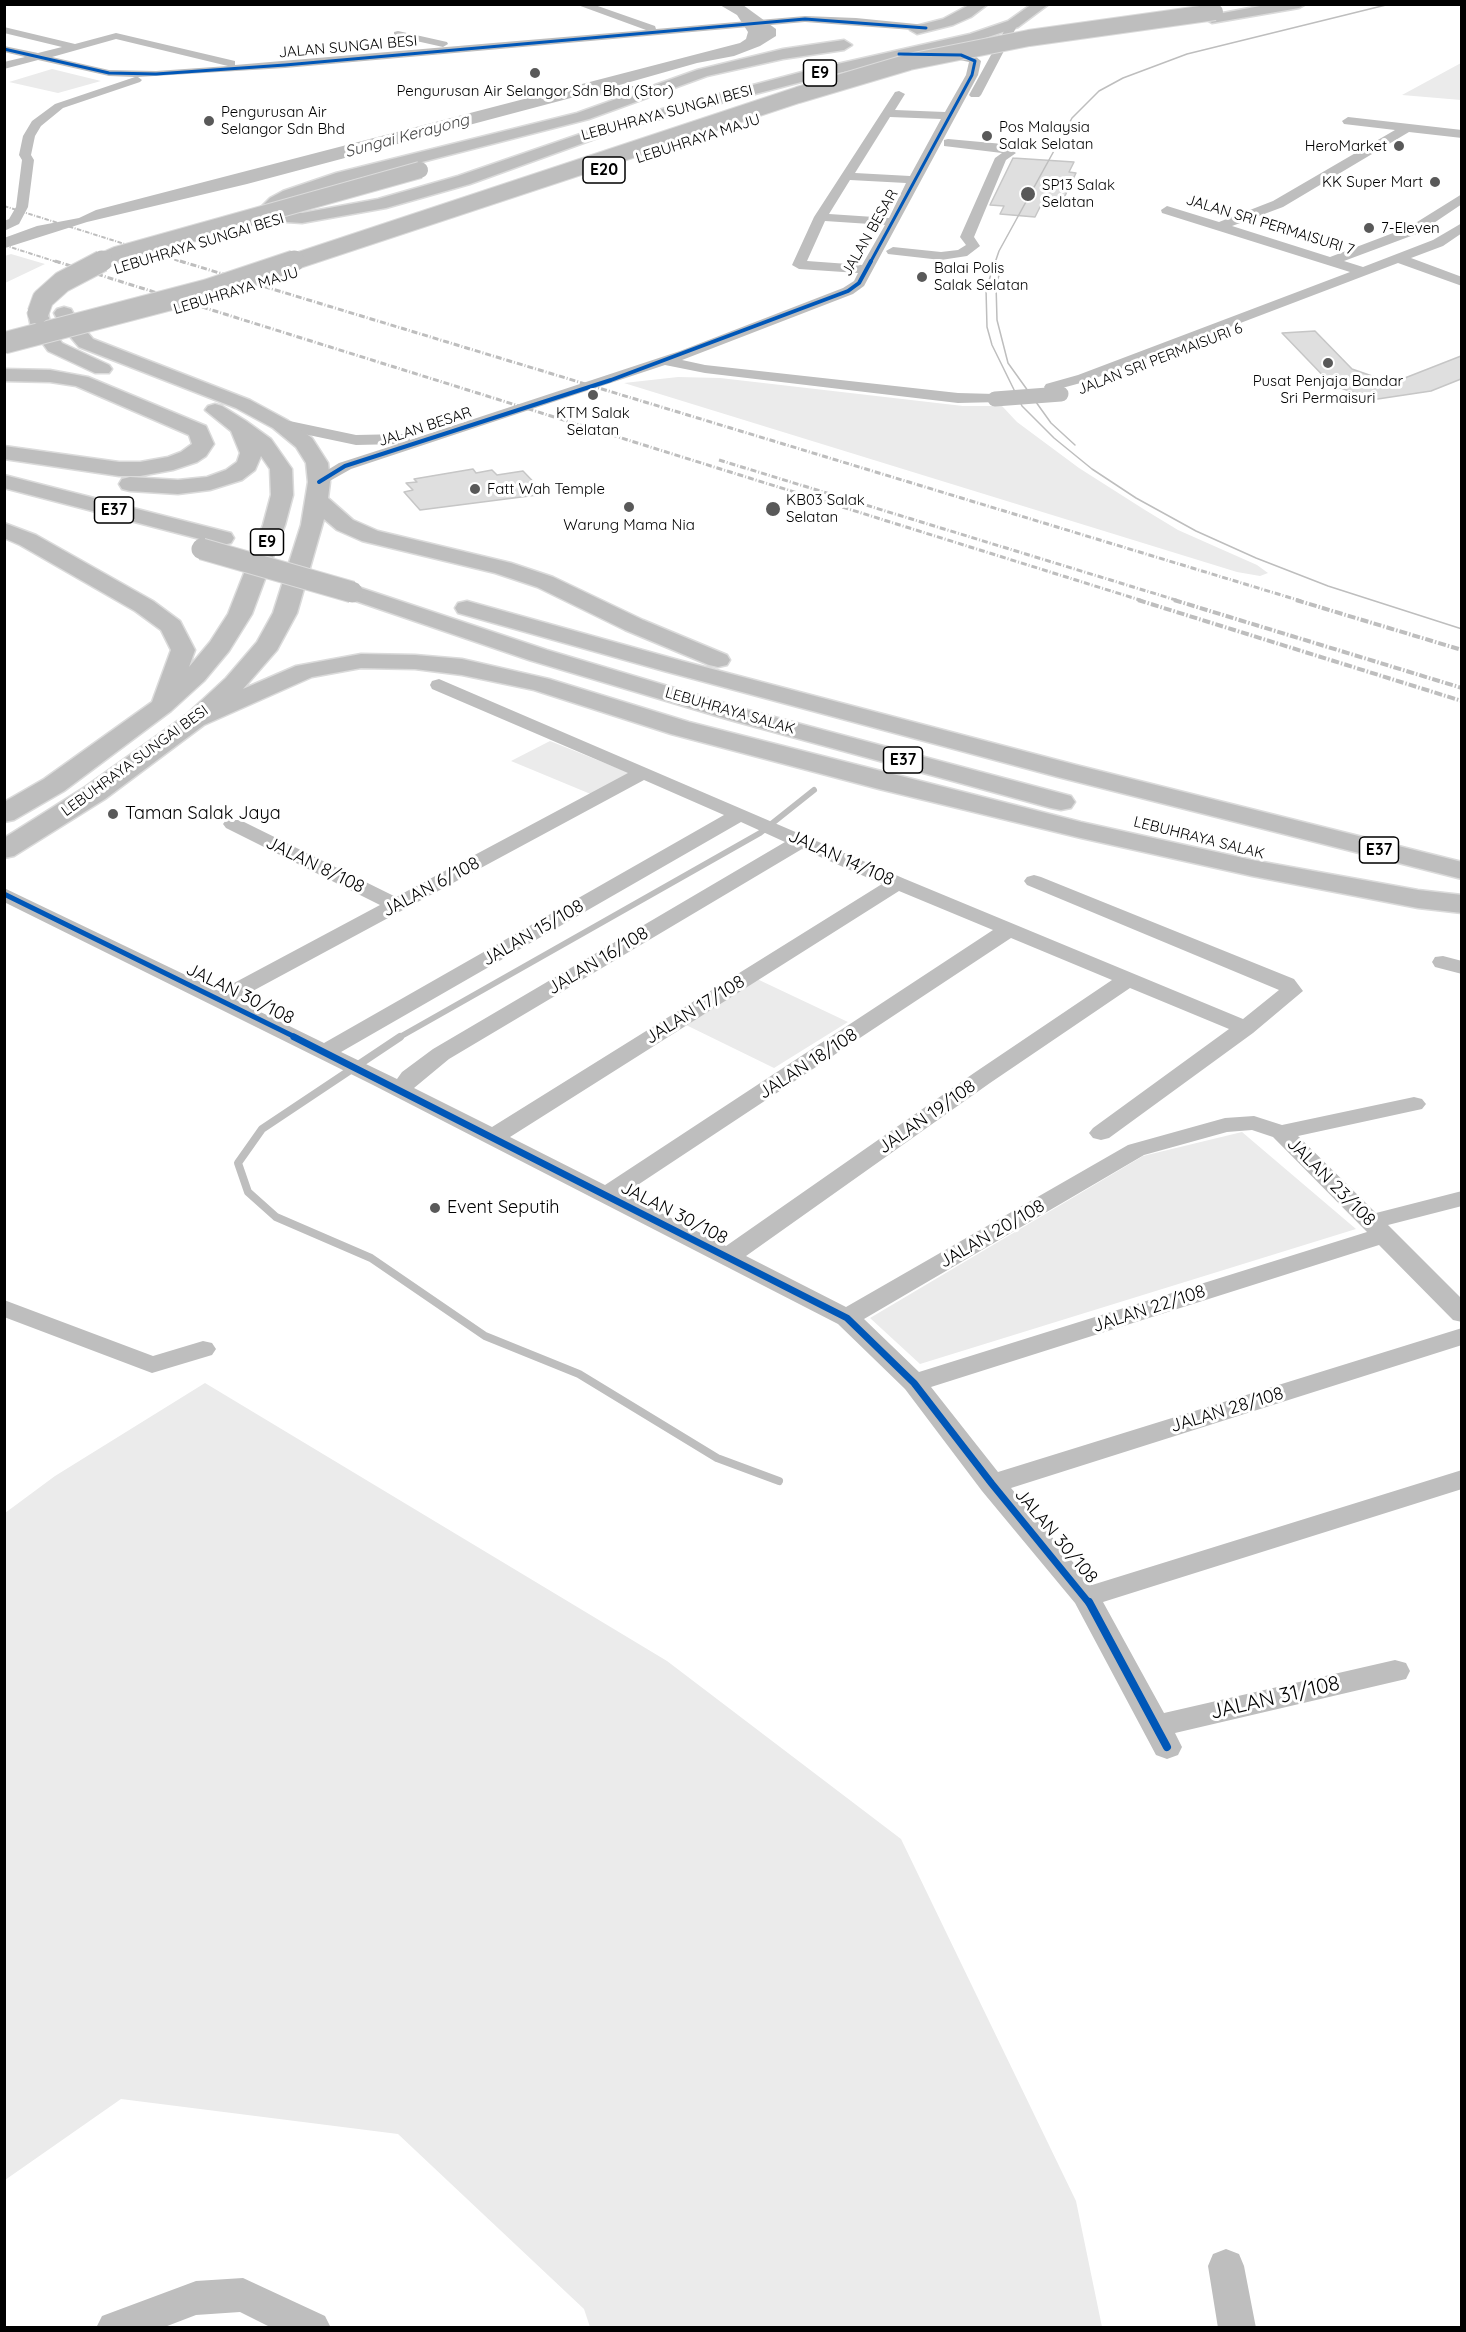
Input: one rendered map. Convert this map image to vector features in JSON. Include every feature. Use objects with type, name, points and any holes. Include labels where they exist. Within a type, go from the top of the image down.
[{"type":"highway","name":"LEBUHRAYA SUNGAI BESI","points":[[4,814],[54,785],[162,706],[195,676],[220,646],[240,614],[274,525],[282,495],[281,469],[263,444],[239,425],[215,410],[195,392],[86,343],[64,313],[74,295],[85,284],[109,270],[131,262],[705,84],[939,34],[985,14],[1004,16],[1021,4]]},
{"type":"highway","name":"LEBUHRAYA SUNGAI BESI","points":[[4,850],[95,793],[195,720],[235,683],[272,637],[285,613],[312,525],[318,491],[317,463],[304,443],[280,424],[243,404],[93,366],[55,347],[41,327],[38,313],[43,299],[62,282],[116,255],[426,172],[619,126],[899,54],[974,38],[1013,24],[1042,4]]},
{"type":"highway","name":"LEBUHRAYA MAJU","points":[[4,343],[207,290],[787,98],[898,65],[1029,38],[1214,16],[1262,4]]},
{"type":"highway","name":"LEBUHRAYA MAJU","points":[[4,355],[228,296],[894,76],[1016,48],[1299,4]]},
{"type":"highway","points":[[722,80],[742,70],[776,60],[855,43],[885,29],[926,28],[966,15],[985,14]]},
{"type":"highway","points":[[619,126],[474,176],[380,204],[302,218],[277,217],[267,211],[276,202],[289,195],[342,177],[583,116],[702,73],[783,54],[855,43]]},
{"type":"highway","points":[[705,84],[736,85],[743,89],[740,94]]},
{"type":"highway","points":[[4,375],[50,376],[81,381],[198,431],[203,444],[189,458],[140,469],[118,469],[4,452]]},
{"type":"highway","points":[[4,458],[141,486],[178,487],[210,483],[234,475],[247,465],[251,453],[239,425]]},
{"type":"highway","name":"LEBUHRAYA SALAK","points":[[4,481],[223,538],[360,585],[537,655],[738,715],[1033,795],[1461,903]]},
{"type":"highway","points":[[318,491],[345,525],[370,536],[503,568],[545,582],[633,625],[723,662],[780,681],[964,734],[1066,771]]},
{"type":"highway","name":"LEBUHRAYA SALAK","points":[[4,499],[201,549],[507,620],[1066,771],[1461,871]]},
{"type":"highway","points":[[4,530],[28,540],[144,606],[171,626],[183,650],[162,706]]},
{"type":"highway","points":[[195,720],[305,671],[361,661],[415,662],[462,668],[540,684],[680,728],[1080,830],[1252,868],[1418,899],[1461,903]]},
{"type":"street","points":[[580,4],[662,32]]},
{"type":"street","name":"JALAN SUNGAI BESI","points":[[4,49],[109,73],[156,74],[244,69],[778,21],[830,19],[885,29]]},
{"type":"street","points":[[929,183],[948,143],[1013,24]]},
{"type":"street","points":[[4,30],[74,47]]},
{"type":"street","points":[[4,38],[19,34]]},
{"type":"street","points":[[398,34],[460,50]]},
{"type":"street","points":[[4,66],[110,37],[121,37],[239,65],[244,69]]},
{"type":"street","name":"JALAN BESAR","points":[[318,491],[345,466],[610,381],[648,374],[849,291],[859,283],[894,222],[948,116],[972,75],[975,61],[971,58],[936,53],[899,54]]},
{"type":"street","name":"JALAN SUNGAI BESI","points":[[4,227],[14,221],[22,207],[28,160],[20,155],[36,124],[59,106],[156,74]]},
{"type":"street","points":[[962,91],[977,92]]},
{"type":"street","points":[[865,269],[798,265],[820,217],[899,94]]},
{"type":"street","points":[[887,113],[948,116]]},
{"type":"street","points":[[1348,121],[1461,134]]},
{"type":"street","points":[[1221,226],[1278,204],[1407,128]]},
{"type":"street","points":[[893,251],[941,256],[962,253],[973,246],[967,237],[1001,158],[1010,153],[1004,148],[948,143]]},
{"type":"street","points":[[845,176],[915,180]]},
{"type":"street","points":[[1331,261],[1414,230],[1461,198]]},
{"type":"street","name":"JALAN SRI PERMAISURI 7","points":[[1167,210],[1362,271]]},
{"type":"street","points":[[820,217],[894,222]]},
{"type":"street","name":"JALAN SRI PERMAISURI 6","points":[[666,361],[683,360],[958,398],[1056,391],[1095,385],[1379,275],[1438,243],[1461,227]]},
{"type":"street","points":[[1412,258],[1455,260]]},
{"type":"street","points":[[1412,258],[1455,260]]},
{"type":"street","name":"JALAN SRI PERMAISURI 6","points":[[1056,391],[1083,378],[1362,271],[1412,258],[1455,260]]},
{"type":"street","points":[[1379,275],[1455,260]]},
{"type":"street","points":[[1455,260],[1461,282]]},
{"type":"street","name":"JALAN BESAR","points":[[683,360],[702,359],[743,348],[864,295],[873,287]]},
{"type":"street","points":[[743,348],[762,372]]},
{"type":"street","name":"JALAN SRI PERMAISURI 6","points":[[702,359],[762,372]]},
{"type":"street","name":"JALAN BESAR","points":[[610,381],[626,373],[666,361]]},
{"type":"street","points":[[648,374],[762,372]]},
{"type":"street","name":"JALAN BESAR","points":[[280,424],[356,440],[438,436]]},
{"type":"street","points":[[4,535],[28,540]]},
{"type":"street","name":"JALAN 14/108","points":[[438,685],[794,836],[1008,930],[1245,1028]]},
{"type":"street","name":"JALAN 6/108","points":[[219,1000],[643,773]]},
{"type":"street","name":"JALAN 15/108","points":[[328,1054],[749,818]]},
{"type":"street","name":"JALAN 8/108","points":[[233,824],[396,905]]},
{"type":"street","name":"JALAN 16/108","points":[[390,1085],[410,1077],[441,1054],[794,836]]},
{"type":"street","points":[[1034,880],[1286,984],[1292,991],[1101,1133]]},
{"type":"street","name":"JALAN 17/108","points":[[493,1137],[898,883]]},
{"type":"street","name":"JALAN 30/108","points":[[4,894],[390,1085],[847,1318],[914,1383],[992,1484],[1086,1597],[1161,1737]]},
{"type":"street","name":"JALAN 18/108","points":[[606,1195],[1008,930]]},
{"type":"street","name":"JALAN 19/108","points":[[728,1257],[982,1078],[1129,979]]},
{"type":"street","points":[[1281,1132],[1414,1104]]},
{"type":"street","name":"JALAN 23/108","points":[[1136,1150],[1225,1125],[1254,1123],[1281,1132],[1461,1314]]},
{"type":"street","name":"JALAN 20/108","points":[[847,1318],[1136,1150]]},
{"type":"street","name":"JALAN 22/108","points":[[914,1383],[1377,1229],[1461,1198]]},
{"type":"street","points":[[4,1308],[153,1365],[203,1349]]},
{"type":"street","name":"JALAN 28/108","points":[[992,1484],[1461,1336]]},
{"type":"street","name":"JALAN 30/108","points":[[1086,1597],[1461,1479]]},
{"type":"street","name":"JALAN 31/108","points":[[1161,1737],[1395,1671]]},
{"type":"street","points":[[1226,2266],[1237,2328]]},
{"type":"street","points":[[115,2328],[196,2298],[243,2295],[312,2328]]},
{"type":"shaded area","points":[[1461,63],[1461,100],[1402,95]]},
{"type":"shaded area","points":[[52,69],[101,81],[58,93],[9,82]]},
{"type":"shaded area","points":[[11,254],[45,264],[5,283],[5,256]]},
{"type":"shaded area","points":[[678,377],[720,378],[963,406],[1002,406],[1017,422],[1079,468],[1145,510],[1178,530],[1257,565],[1268,573],[1260,576],[1237,572],[624,383]]},
{"type":"shaded area","points":[[550,741],[632,774],[593,795],[511,761]]},
{"type":"shaded area","points":[[757,979],[848,1022],[774,1068],[684,1024]]},
{"type":"shaded area","points":[[1242,1132],[1356,1229],[920,1364],[870,1318],[1143,1156]]},
{"type":"shaded area","points":[[205,1383],[667,1661],[901,1839],[1076,2201],[1102,2327],[590,2327],[584,2309],[398,2134],[121,2099],[5,2180],[5,1513],[55,1476]]},
{"type":"water","name":"Sungai Kerayong","points":[[720,5],[743,5],[776,29],[776,36],[760,46],[734,56],[697,63],[616,86],[658,86],[638,94],[582,95],[247,184],[87,222],[5,248],[4,238],[37,226],[79,218],[96,210],[740,43],[746,39],[748,32],[737,15]]},
{"type":"building","name":"SP13 Salak Selatan","points":[[1013,158],[1074,162],[1069,172],[1076,173],[1062,202],[1043,201],[1035,217],[1000,214],[1004,206],[990,205]]},
{"type":"building","name":"Pusat Penjaja Bandar Sri Permaisuri","points":[[1315,331],[1352,369],[1392,383],[1461,356],[1461,379],[1431,391],[1371,400],[1369,393],[1361,395],[1332,385],[1282,333]]},
{"type":"building","name":"Fatt Wah Temple","points":[[473,469],[476,473],[492,470],[497,475],[523,471],[545,494],[420,510],[404,492],[413,490],[406,483],[417,482],[414,479]]},
{"type":"waterway","points":[[398,1038],[760,833],[814,790]]},
{"type":"waterway","points":[[400,1037],[262,1129],[238,1163],[248,1192],[276,1217],[371,1258],[485,1336],[579,1374],[717,1458],[779,1481]]},
{"type":"tram line","points":[[1390,4],[1187,54],[1123,78],[1099,91],[1072,118],[999,251],[986,289],[987,327],[992,345],[1022,406],[1054,438],[1092,469],[1136,498],[1196,531],[1256,558],[1328,586],[1462,629]]},
{"type":"tram line","points":[[1001,270],[996,284],[997,320],[1008,363],[1051,423],[1075,445]]},
{"type":"railway","points":[[4,206],[185,263]]},
{"type":"railway","points":[[4,245],[60,263]]},
{"type":"railway","points":[[55,261],[1143,601]]},
{"type":"railway","points":[[180,261],[1301,601]]},
{"type":"railway","points":[[719,460],[1179,601]]},
{"type":"railway","points":[[1138,600],[1462,701]]},
{"type":"railway","points":[[1174,600],[1462,688]]},
{"type":"railway","points":[[1296,600],[1462,650]]},
{"type":"cycle path","points":[[4,49],[109,73],[156,74],[285,65],[805,19],[926,28]]},
{"type":"cycle path","points":[[319,482],[345,466],[685,354],[848,291],[859,283],[972,75],[975,61],[961,55],[899,54]]},
{"type":"cycle path","points":[[4,894],[381,1080],[847,1318],[914,1383],[992,1484],[1086,1597],[1167,1747]]},
{"type":"place","name":"Pengurusan Air Selangor Sdn Bhd (Stor)","points":[[535,73]]},
{"type":"place","name":"Pengurusan Air Selangor Sdn Bhd","points":[[209,121]]},
{"type":"place","name":"Pos Malaysia Salak Selatan","points":[[987,136]]},
{"type":"place","name":"HeroMarket","points":[[1399,146]]},
{"type":"place","name":"KK Super Mart","points":[[1435,182]]},
{"type":"place","name":"SP13 Salak Selatan","points":[[1028,194]]},
{"type":"place","name":"7-Eleven","points":[[1369,228]]},
{"type":"place","name":"Balai Polis Salak Selatan","points":[[922,277]]},
{"type":"place","name":"Pusat Penjaja Bandar Sri Permaisuri","points":[[1328,363]]},
{"type":"place","name":"KTM Salak Selatan","points":[[593,395]]},
{"type":"place","name":"Fatt Wah Temple","points":[[475,489]]},
{"type":"place","name":"Warung Mama Nia","points":[[629,507]]},
{"type":"place","name":"KB03 Salak Selatan","points":[[773,509]]},
{"type":"place","name":"Taman Salak Jaya","points":[[113,814]]},
{"type":"place","name":"Event Seputih","points":[[435,1208]]}]
